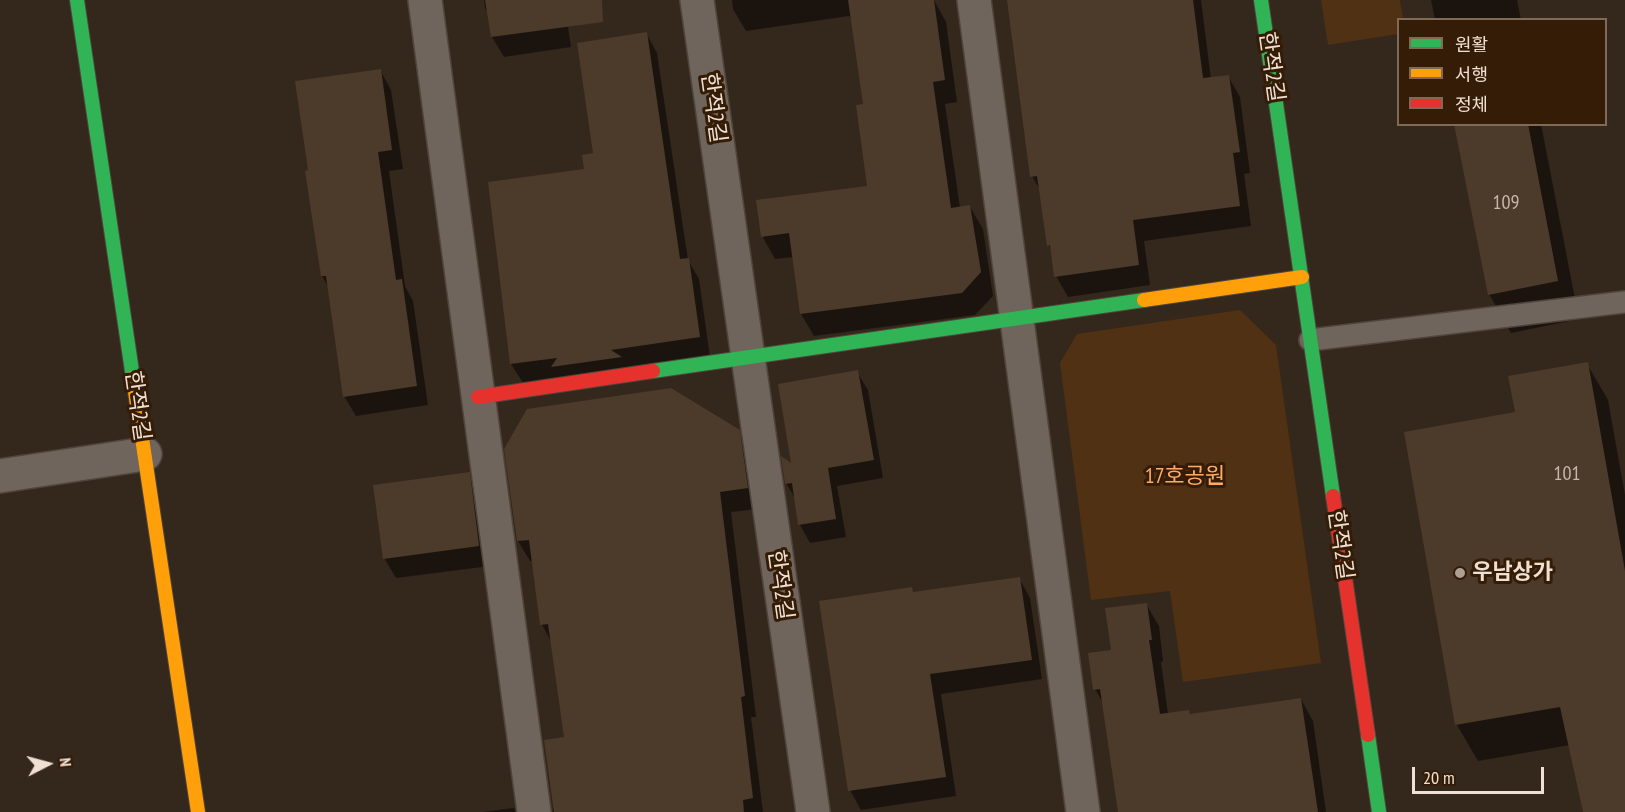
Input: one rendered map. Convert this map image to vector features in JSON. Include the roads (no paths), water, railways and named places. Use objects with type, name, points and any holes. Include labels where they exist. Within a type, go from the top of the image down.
[{"type":"street","name":"한적2길","points":[[77,0],[198,812]]},
{"type":"street","points":[[425,0],[534,812]]},
{"type":"street","name":"한적2길","points":[[697,0],[813,812]]},
{"type":"street","points":[[974,0],[1083,812]]},
{"type":"street","name":"한적2길","points":[[1261,0],[1379,812]]},
{"type":"street","points":[[478,397],[1302,277]]},
{"type":"street","points":[[0,476],[145,454]]},
{"type":"lane","points":[[1310,340],[1625,302]]},
{"type":"place","name":"우남상가","points":[[1460,573]]},
{"type":"park label","name":"17호공원","points":[[1185,477]]}]
